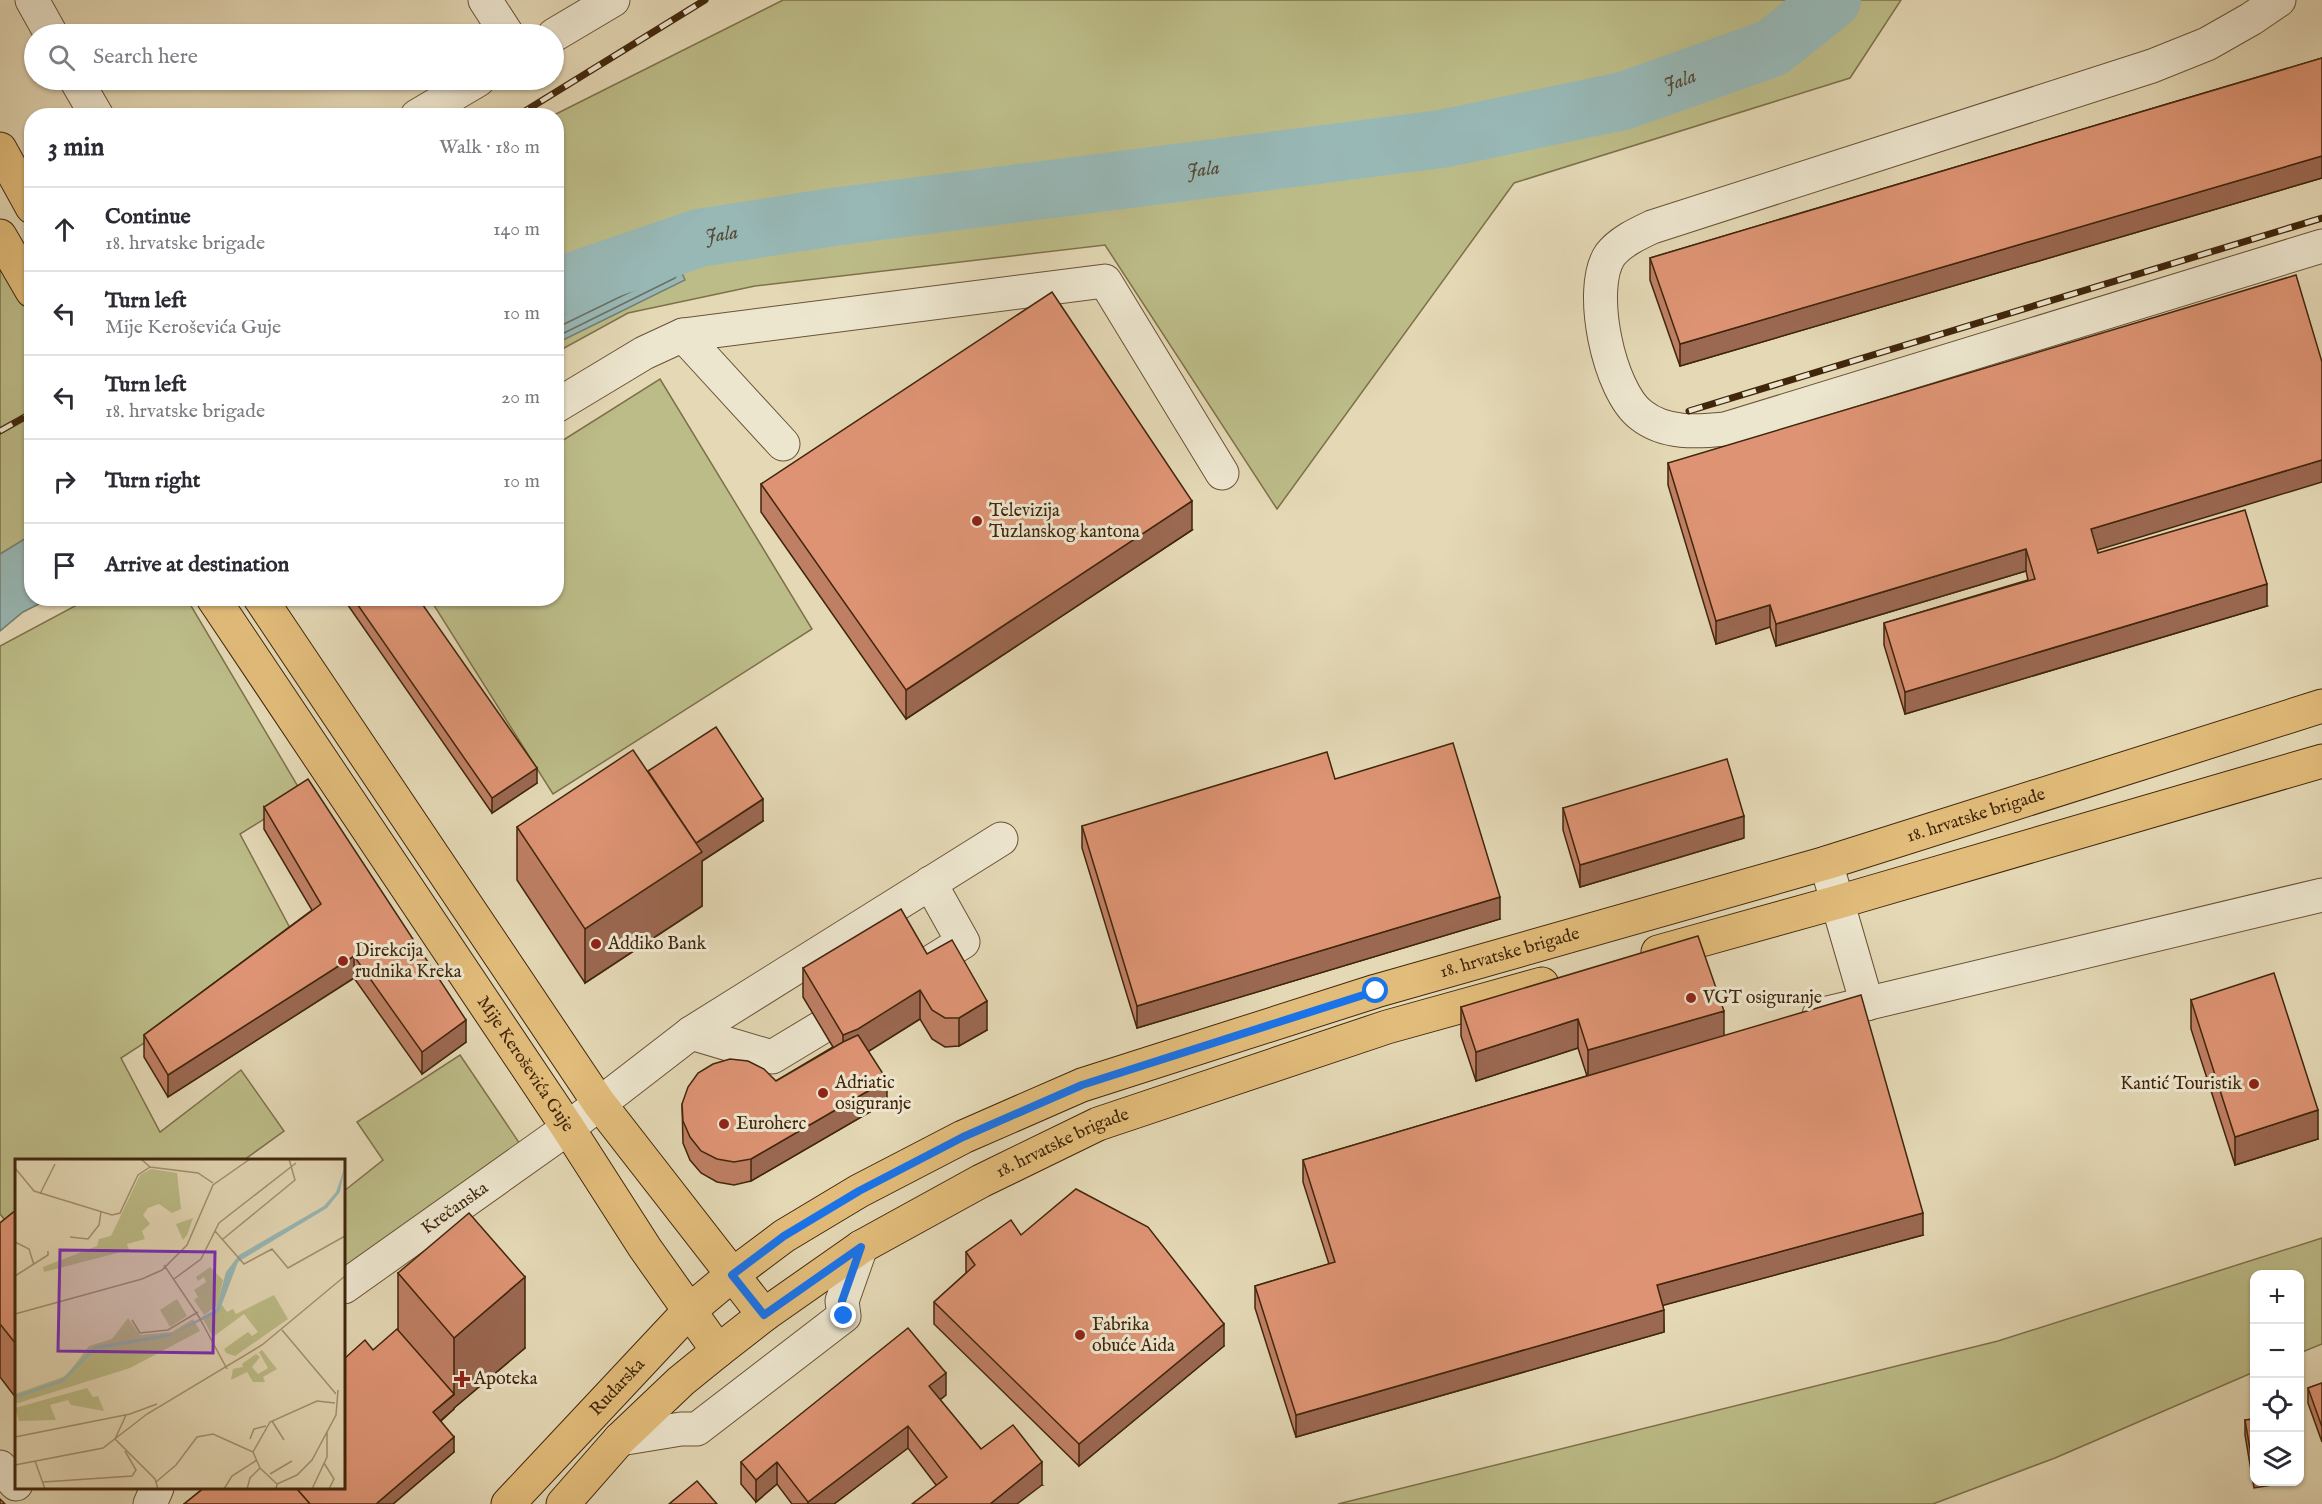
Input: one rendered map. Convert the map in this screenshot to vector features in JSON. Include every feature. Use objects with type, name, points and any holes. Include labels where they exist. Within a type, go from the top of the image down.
[{"type":"main road","points":[[0,149],[24,192]]},
{"type":"main road","points":[[0,236],[24,277]]},
{"type":"main road","points":[[265,606],[599,1103],[764,1315]]},
{"type":"main road","name":"Mije Keroševića Guje","points":[[220,610],[718,1351]]},
{"type":"main road","name":"18. hrvatske brigade","points":[[732,1275],[784,1236],[859,1191],[963,1137],[1082,1085],[1376,991],[1826,863],[2322,706]]},
{"type":"main road","points":[[1630,960],[2322,763]]},
{"type":"main road","name":"18. hrvatske brigade","points":[[764,1315],[861,1247],[981,1181],[1098,1124],[1388,1027],[1572,976]]},
{"type":"main road","name":"Rudarska","points":[[508,1504],[689,1311],[732,1275]]},
{"type":"main road","name":"Rudarska","points":[[563,1504],[620,1439],[681,1381],[764,1315]]},
{"type":"street","points":[[32,0],[45,24]]},
{"type":"street","points":[[564,29],[613,0]]},
{"type":"street","points":[[2279,0],[2207,44],[2152,66],[1652,227],[1630,237],[1610,256],[1602,282],[1601,324],[1612,367],[1624,394],[1640,415],[1663,427],[1693,432],[1725,429],[2322,246]]},
{"type":"street","points":[[82,90],[92,108]]},
{"type":"street","points":[[431,108],[461,90]]},
{"type":"street","points":[[564,401],[644,353],[683,335],[1105,281],[1222,473]]},
{"type":"street","points":[[683,335],[783,444]]},
{"type":"street","name":"Krečanska","points":[[345,1286],[568,1128],[691,1033],[1001,839]]},
{"type":"street","points":[[1826,863],[1867,1004]]},
{"type":"street","points":[[691,1033],[772,1057],[963,942],[930,883]]},
{"type":"street","points":[[1791,1022],[2322,895]]},
{"type":"street","points":[[620,1439],[681,1429],[697,1429],[844,1316],[842,1301],[861,1247]]},
{"type":"street","points":[[0,1467],[15,1483]]},
{"type":"street","points":[[21,1489],[36,1504]]},
{"type":"street","points":[[150,1504],[157,1489]]},
{"type":"green space","points":[[783,0],[1901,0],[1850,78],[1514,183],[1277,509],[1105,245],[755,286],[628,313],[564,348],[564,110]]},
{"type":"green space","points":[[0,249],[24,282],[24,578],[0,591]]},
{"type":"green space","points":[[660,379],[812,629],[553,794],[434,606],[564,606],[564,440]]},
{"type":"green space","points":[[75,606],[191,606],[303,795],[240,834],[298,943],[121,1058],[160,1132],[241,1070],[284,1131],[245,1159],[15,1159],[15,1232],[0,1214],[0,646]]},
{"type":"green space","points":[[460,1055],[522,1147],[345,1274],[345,1190],[383,1160],[357,1122]]},
{"type":"green space","points":[[2322,1238],[2322,1344],[2304,1351],[2304,1270],[2250,1270],[2250,1374],[2055,1458],[1933,1504],[1338,1504],[1998,1341]]},
{"type":"water","points":[[667,240],[685,280],[564,340],[564,279]]},
{"type":"water","points":[[24,539],[24,606],[35,606],[23,612],[0,631],[0,554]]},
{"type":"building","points":[[2322,58],[2322,156],[1680,344],[1650,258]]},
{"type":"building","points":[[2296,275],[2322,362],[2322,460],[2091,529],[2098,553],[2245,510],[2267,584],[1905,692],[1884,623],[2035,579],[2026,549],[1776,624],[1770,605],[1716,621],[1668,463]]},
{"type":"building","name":"Televizija Tuzlanskog kantona","points":[[1052,292],[1192,501],[906,690],[761,484]]},
{"type":"building","points":[[359,606],[424,606],[537,768],[492,798]]},
{"type":"building","points":[[716,727],[763,799],[696,843],[648,771]]},
{"type":"building","points":[[1453,743],[1500,897],[1137,1006],[1082,826],[1327,752],[1335,779]]},
{"type":"building","points":[[633,750],[702,852],[585,929],[517,827]]},
{"type":"building","points":[[1727,759],[1744,816],[1580,865],[1563,808]]},
{"type":"building","name":"Direkcija rudnika Kreka","points":[[308,779],[466,1020],[422,1052],[354,956],[168,1075],[144,1035],[321,904],[264,807]]},
{"type":"building","points":[[901,909],[927,954],[952,940],[987,1001],[959,1018],[945,1018],[932,1010],[920,990],[858,1029],[843,1035],[803,968]]},
{"type":"building","points":[[1698,936],[1724,1011],[1588,1050],[1578,1019],[1476,1052],[1461,1007]]},
{"type":"building","name":"Kantić Touristik","points":[[2274,973],[2318,1110],[2235,1137],[2191,1000]]},
{"type":"building","points":[[1861,995],[1923,1213],[1657,1285],[1664,1310],[1296,1415],[1255,1286],[1335,1262],[1303,1160]]},
{"type":"building","points":[[858,1035],[887,1080],[751,1159],[734,1162],[717,1159],[701,1151],[690,1137],[683,1121],[682,1104],[688,1087],[698,1073],[713,1064],[730,1059],[748,1061],[764,1069],[776,1081]]},
{"type":"building","name":"Fabrika obuće Aida","points":[[1076,1189],[1148,1227],[1224,1324],[1079,1444],[934,1302],[975,1265],[966,1252],[1011,1220],[1021,1235]]},
{"type":"building","points":[[15,1211],[15,1343],[0,1324],[0,1223]]},
{"type":"building","points":[[469,1213],[525,1277],[454,1338],[398,1273]]},
{"type":"building","points":[[908,1328],[946,1373],[929,1386],[981,1449],[1013,1425],[1042,1462],[990,1504],[912,1504],[947,1477],[908,1426],[808,1502],[777,1462],[756,1480],[741,1462]]},
{"type":"building","points":[[397,1329],[454,1394],[433,1412],[454,1437],[376,1504],[310,1504],[297,1489],[345,1489],[345,1358],[365,1340],[373,1350]]},
{"type":"building","points":[[2322,1383],[2322,1427],[2308,1388]]},
{"type":"building","points":[[2250,1419],[2250,1449],[2245,1420]]},
{"type":"building","points":[[697,1481],[717,1504],[669,1504]]},
{"type":"building","points":[[203,1489],[297,1489],[310,1504],[184,1504]]},
{"type":"waterway","name":"Jala","points":[[564,284],[699,238],[833,217],[1441,139],[1623,101],[1772,48],[1832,0]]},
{"type":"railway","points":[[564,87],[705,0]]},
{"type":"railway","points":[[530,108],[559,90]]},
{"type":"railway","points":[[1689,411],[2322,218]]},
{"type":"railway","points":[[0,431],[24,418]]},
{"type":"place","name":"Televizija Tuzlanskog kantona","points":[[977,521]]},
{"type":"place","name":"Addiko Bank","points":[[596,944]]},
{"type":"place","name":"Direkcija rudnika Kreka","points":[[343,961]]},
{"type":"place","name":"VGT osiguranje","points":[[1691,998]]},
{"type":"place","name":"Kantić Touristik","points":[[2254,1084]]},
{"type":"place","name":"Adriatic osiguranje","points":[[823,1093]]},
{"type":"place","name":"Euroherc","points":[[724,1124]]},
{"type":"place","name":"Fabrika obuće Aida","points":[[1080,1335]]},
{"type":"place","name":"Apoteka","points":[[462,1379]]},
{"type":"route","points":[[844,1316],[842,1301],[861,1247],[764,1315],[732,1275],[784,1236],[859,1191],[963,1137],[1082,1085],[1376,991]]}]
